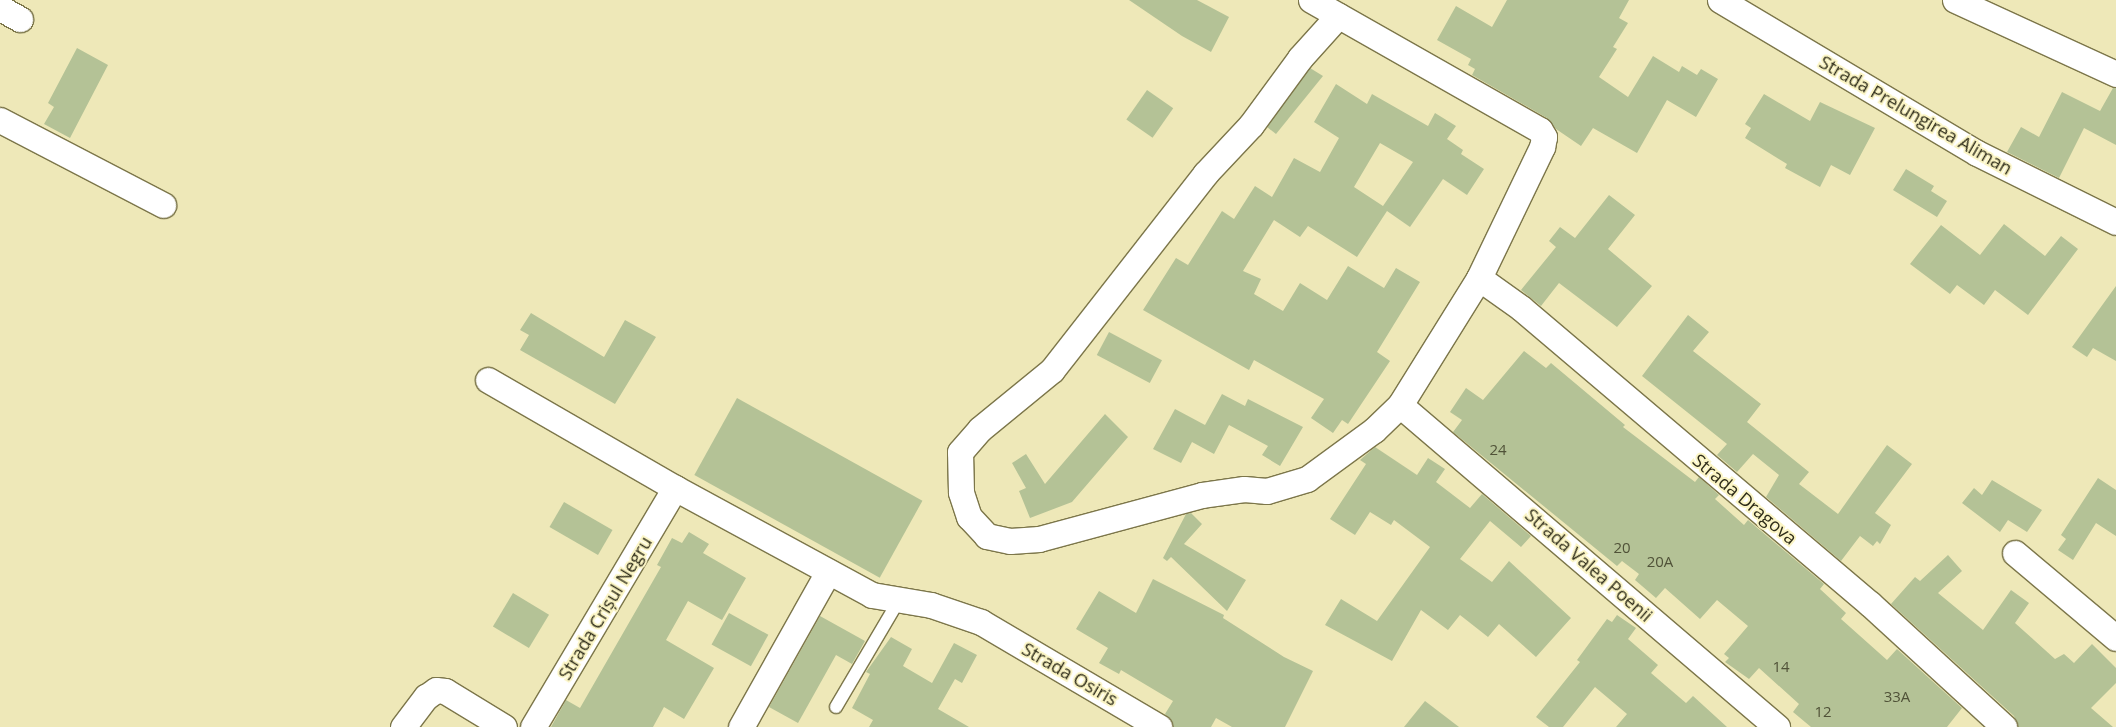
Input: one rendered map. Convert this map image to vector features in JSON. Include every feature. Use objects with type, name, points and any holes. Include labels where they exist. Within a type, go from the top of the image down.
[{"type":"street","points":[[1311,0],[1540,130],[1542,147],[1479,278],[1400,405],[1374,430],[1307,479],[1267,491],[1244,489],[1202,495],[1038,538],[1010,541],[987,536],[970,518],[961,492],[960,452],[980,429],[1052,370],[1205,174],[1251,125],[1300,58],[1338,16]]},
{"type":"street","name":"Strada Prelungirea Aliman","points":[[1720,0],[1977,153],[2116,222]]},
{"type":"street","points":[[1955,0],[2116,74]]},
{"type":"street","points":[[0,120],[163,205]]},
{"type":"street","name":"Strada Dragova","points":[[1479,278],[1521,308],[1870,604],[2004,727]]},
{"type":"street","points":[[488,380],[675,488],[828,572],[872,595],[899,600]]},
{"type":"street","name":"Strada Valea Poenii","points":[[1400,405],[1777,727]]},
{"type":"street","name":"Strada Crișul Negru","points":[[533,727],[675,488]]},
{"type":"street","points":[[2015,553],[2116,638]]},
{"type":"street","points":[[741,727],[828,572]]},
{"type":"street","name":"Strada Osiris","points":[[899,600],[931,605],[981,622],[1159,727]]},
{"type":"street","points":[[403,727],[426,697],[436,690],[445,691],[504,727]]},
{"type":"lane","points":[[836,706],[899,600]]},
{"type":"building","points":[[1129,0],[1197,0],[1229,17],[1211,52],[1182,36]]},
{"type":"building","points":[[1507,0],[1629,0],[1619,18],[1628,23],[1613,47],[1617,49],[1599,77],[1628,97],[1653,56],[1679,72],[1682,66],[1697,75],[1701,69],[1718,79],[1696,117],[1667,100],[1637,153],[1593,128],[1581,146],[1556,129],[1547,118],[1472,75],[1475,69],[1468,65],[1471,59],[1437,40],[1456,6],[1492,27]]},
{"type":"building","points":[[77,48],[108,65],[70,138],[44,124],[54,107],[48,103]]},
{"type":"building","points":[[1310,68],[1323,76],[1276,134],[1267,127]]},
{"type":"building","points":[[1336,84],[1367,104],[1372,94],[1428,126],[1435,113],[1456,126],[1447,139],[1463,150],[1461,154],[1484,169],[1467,195],[1443,179],[1410,227],[1387,211],[1357,257],[1308,226],[1300,237],[1274,220],[1243,271],[1261,279],[1254,294],[1283,311],[1300,283],[1327,300],[1348,266],[1384,288],[1396,268],[1420,282],[1377,352],[1390,361],[1348,424],[1342,420],[1333,433],[1311,418],[1324,399],[1254,360],[1249,370],[1143,310],[1176,258],[1188,265],[1222,211],[1234,219],[1255,186],[1272,197],[1294,158],[1320,172],[1339,138],[1314,122]],"holes":[[[1380,143],[1413,162],[1383,206],[1354,187]]]},
{"type":"building","points":[[2113,88],[2116,88],[2116,145],[2084,128],[2059,178],[2007,152],[2021,127],[2039,137],[2062,92],[2100,111]]},
{"type":"building","points":[[1147,90],[1173,108],[1153,138],[1126,119]]},
{"type":"building","points":[[1764,94],[1810,121],[1820,102],[1875,128],[1850,175],[1831,165],[1820,187],[1785,168],[1787,164],[1745,138],[1751,128],[1745,124]]},
{"type":"building","points":[[1906,169],[1934,186],[1931,191],[1947,201],[1937,217],[1893,190]]},
{"type":"building","points":[[1609,195],[1635,215],[1608,249],[1652,286],[1617,327],[1559,283],[1541,306],[1521,290],[1556,247],[1549,241],[1560,227],[1575,238]]},
{"type":"building","points":[[2004,224],[2045,256],[2061,236],[2078,249],[2028,315],[1995,290],[1984,305],[1957,285],[1950,294],[1910,264],[1941,225],[1980,255]]},
{"type":"building","points":[[2116,286],[2116,361],[2093,348],[2087,357],[2072,347]]},
{"type":"building","points":[[531,313],[604,357],[625,320],[656,337],[615,404],[520,350],[529,335],[520,330]]},
{"type":"building","points":[[1688,315],[1709,332],[1693,351],[1761,404],[1747,422],[1809,472],[1799,484],[1838,514],[1887,445],[1912,464],[1875,513],[1891,525],[1880,544],[1877,541],[1873,546],[1860,536],[1841,561],[1766,497],[1779,475],[1753,454],[1737,472],[1717,455],[1727,444],[1642,376]]},
{"type":"building","points":[[1109,332],[1162,360],[1150,383],[1097,355]]},
{"type":"building","points":[[1524,351],[1546,368],[1551,363],[1625,425],[1623,427],[1695,482],[1699,477],[1719,495],[1715,499],[1744,525],[1748,520],[1824,584],[1820,589],[1846,613],[1841,619],[1887,660],[1897,649],[1962,708],[1947,727],[1811,727],[1793,712],[1799,704],[1759,668],[1749,679],[1725,662],[1729,658],[1724,654],[1748,626],[1717,600],[1700,619],[1665,588],[1656,598],[1635,580],[1639,574],[1622,561],[1617,566],[1453,432],[1462,420],[1450,412],[1466,388],[1483,400]]},
{"type":"building","points":[[1222,394],[1245,406],[1248,399],[1303,427],[1280,466],[1262,455],[1268,446],[1229,425],[1214,454],[1192,442],[1181,463],[1153,449],[1175,409],[1205,425]]},
{"type":"building","points":[[737,398],[922,501],[880,578],[694,475]]},
{"type":"building","points":[[1105,414],[1128,437],[1072,502],[1030,518],[1019,491],[1026,488],[1012,463],[1026,454],[1045,484]]},
{"type":"building","points":[[1375,447],[1417,475],[1428,458],[1445,469],[1436,482],[1470,508],[1482,494],[1531,536],[1521,547],[1490,521],[1460,559],[1492,582],[1509,561],[1571,618],[1536,657],[1499,624],[1488,637],[1460,615],[1448,630],[1421,610],[1392,661],[1325,625],[1341,599],[1377,621],[1430,547],[1394,520],[1391,525],[1370,512],[1355,535],[1330,519],[1366,464],[1360,460]]},
{"type":"building","points":[[2098,478],[2116,490],[2116,536],[2096,523],[2073,560],[2058,550],[2066,539],[2061,535]]},
{"type":"building","points":[[1992,480],[2042,510],[2027,532],[2008,520],[2000,532],[1962,503],[1974,488],[1982,495]]},
{"type":"building","points":[[564,502],[612,530],[598,555],[550,527]]},
{"type":"building","points":[[1191,513],[1202,524],[1184,544],[1246,580],[1227,611],[1171,557],[1167,561],[1163,558],[1186,514]]},
{"type":"building","points":[[689,532],[709,544],[703,553],[746,578],[722,620],[688,601],[666,640],[714,668],[684,719],[664,707],[653,727],[551,727],[566,700],[580,708],[661,567],[657,565],[672,538],[682,543]]},
{"type":"building","points":[[1948,555],[1962,571],[1938,593],[1983,630],[2011,590],[2029,603],[2015,623],[2055,659],[2064,654],[2074,663],[2092,644],[2116,668],[2116,683],[2091,708],[2113,727],[2018,727],[2014,716],[1891,604],[1915,577],[1920,581]]},
{"type":"building","points":[[1153,579],[1224,615],[1223,618],[1284,657],[1313,671],[1285,727],[1232,727],[1216,718],[1211,727],[1173,727],[1165,714],[1173,701],[1121,670],[1119,674],[1099,663],[1108,648],[1076,629],[1099,591],[1136,613]]},
{"type":"building","points":[[513,593],[549,615],[529,648],[493,626]]},
{"type":"building","points":[[729,613],[768,635],[751,666],[712,644]]},
{"type":"building","points":[[1617,615],[1636,628],[1628,639],[1658,665],[1651,673],[1686,703],[1693,696],[1727,727],[1616,727],[1627,714],[1595,687],[1563,727],[1549,727],[1536,717],[1580,662],[1577,660],[1607,619],[1612,622]]},
{"type":"building","points":[[820,616],[865,641],[852,664],[836,655],[798,723],[769,707]]},
{"type":"building","points":[[891,637],[912,649],[903,666],[932,683],[954,643],[977,655],[962,683],[955,679],[938,709],[969,727],[869,727],[873,720],[852,708],[870,674],[866,672]]},
{"type":"building","points":[[1425,701],[1459,727],[1404,727]]}]
